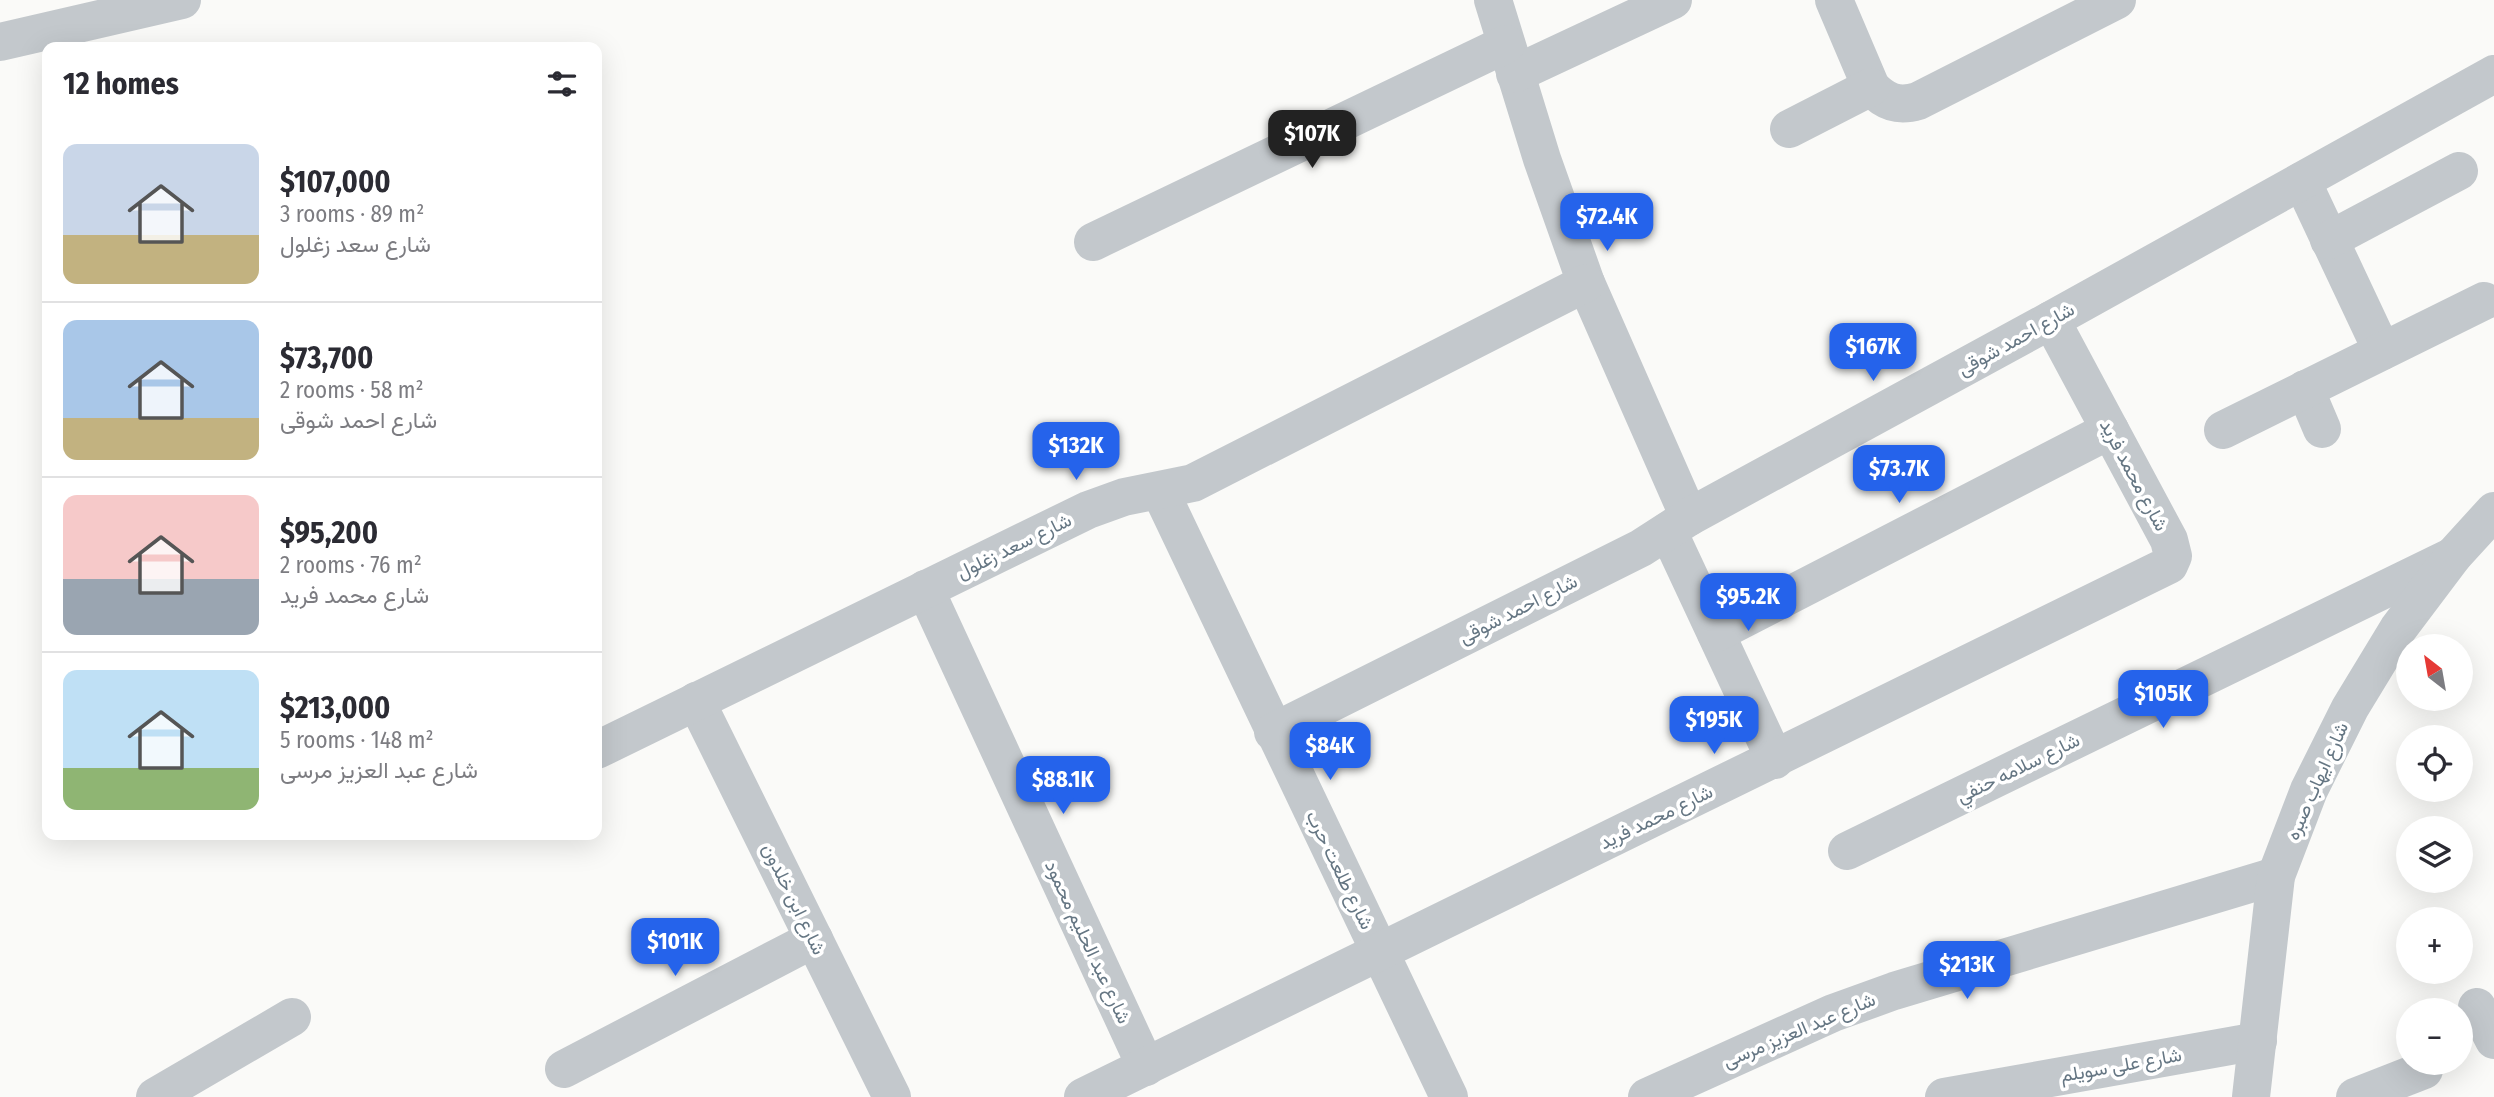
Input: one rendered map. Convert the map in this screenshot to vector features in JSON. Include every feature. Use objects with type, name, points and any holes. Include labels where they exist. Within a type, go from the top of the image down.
[{"type":"street","points":[[0,42],[182,0]]},
{"type":"street","points":[[1493,0],[1510,59],[1586,283],[1678,524],[1716,633],[1775,760]]},
{"type":"street","points":[[1093,242],[1510,59],[1673,0]]},
{"type":"street","points":[[1834,0],[1871,87],[1880,97],[1905,105],[1918,101],[2117,0]]},
{"type":"street","name":"شارع احمد شوقى","points":[[1273,732],[1641,548],[1678,524],[2494,74]]},
{"type":"street","points":[[1789,129],[1871,87]]},
{"type":"street","points":[[2329,240],[2459,171]]},
{"type":"street","points":[[2302,181],[2382,351]]},
{"type":"street","name":"شارع سعد زغلول","points":[[602,748],[1088,510],[1124,497],[1193,483],[1586,283]]},
{"type":"street","points":[[2223,430],[2484,301]]},
{"type":"street","name":"شارع محمد فريد","points":[[1083,1097],[2169,565],[2173,556],[2169,540],[2051,320]]},
{"type":"street","points":[[2305,389],[2322,429]]},
{"type":"street","points":[[1716,633],[2110,430]]},
{"type":"street","name":"شارع طلعت حرب","points":[[1160,491],[1449,1097]]},
{"type":"street","name":"شارع ايهاب صبره","points":[[2251,1097],[2276,876],[2309,790],[2350,708],[2398,629],[2453,556],[2494,511]]},
{"type":"street","name":"شارع سلامه حنفي","points":[[1847,851],[2453,556]]},
{"type":"street","name":"شارع عبد الحليم محمود","points":[[925,589],[1146,1067]]},
{"type":"street","name":"شارع ابن خلدون","points":[[696,701],[892,1097]]},
{"type":"street","name":"شارع عبد العزيز مرسى","points":[[1647,1097],[1833,1013],[1894,990],[2276,876]]},
{"type":"street","points":[[564,1069],[814,939]]},
{"type":"street","points":[[2477,1006],[2494,1040]]},
{"type":"street","points":[[155,1097],[292,1017]]},
{"type":"street","name":"شارع على سويلم","points":[[1944,1097],[2258,1041]]},
{"type":"street","points":[[2355,1097],[2411,1075]]}]
